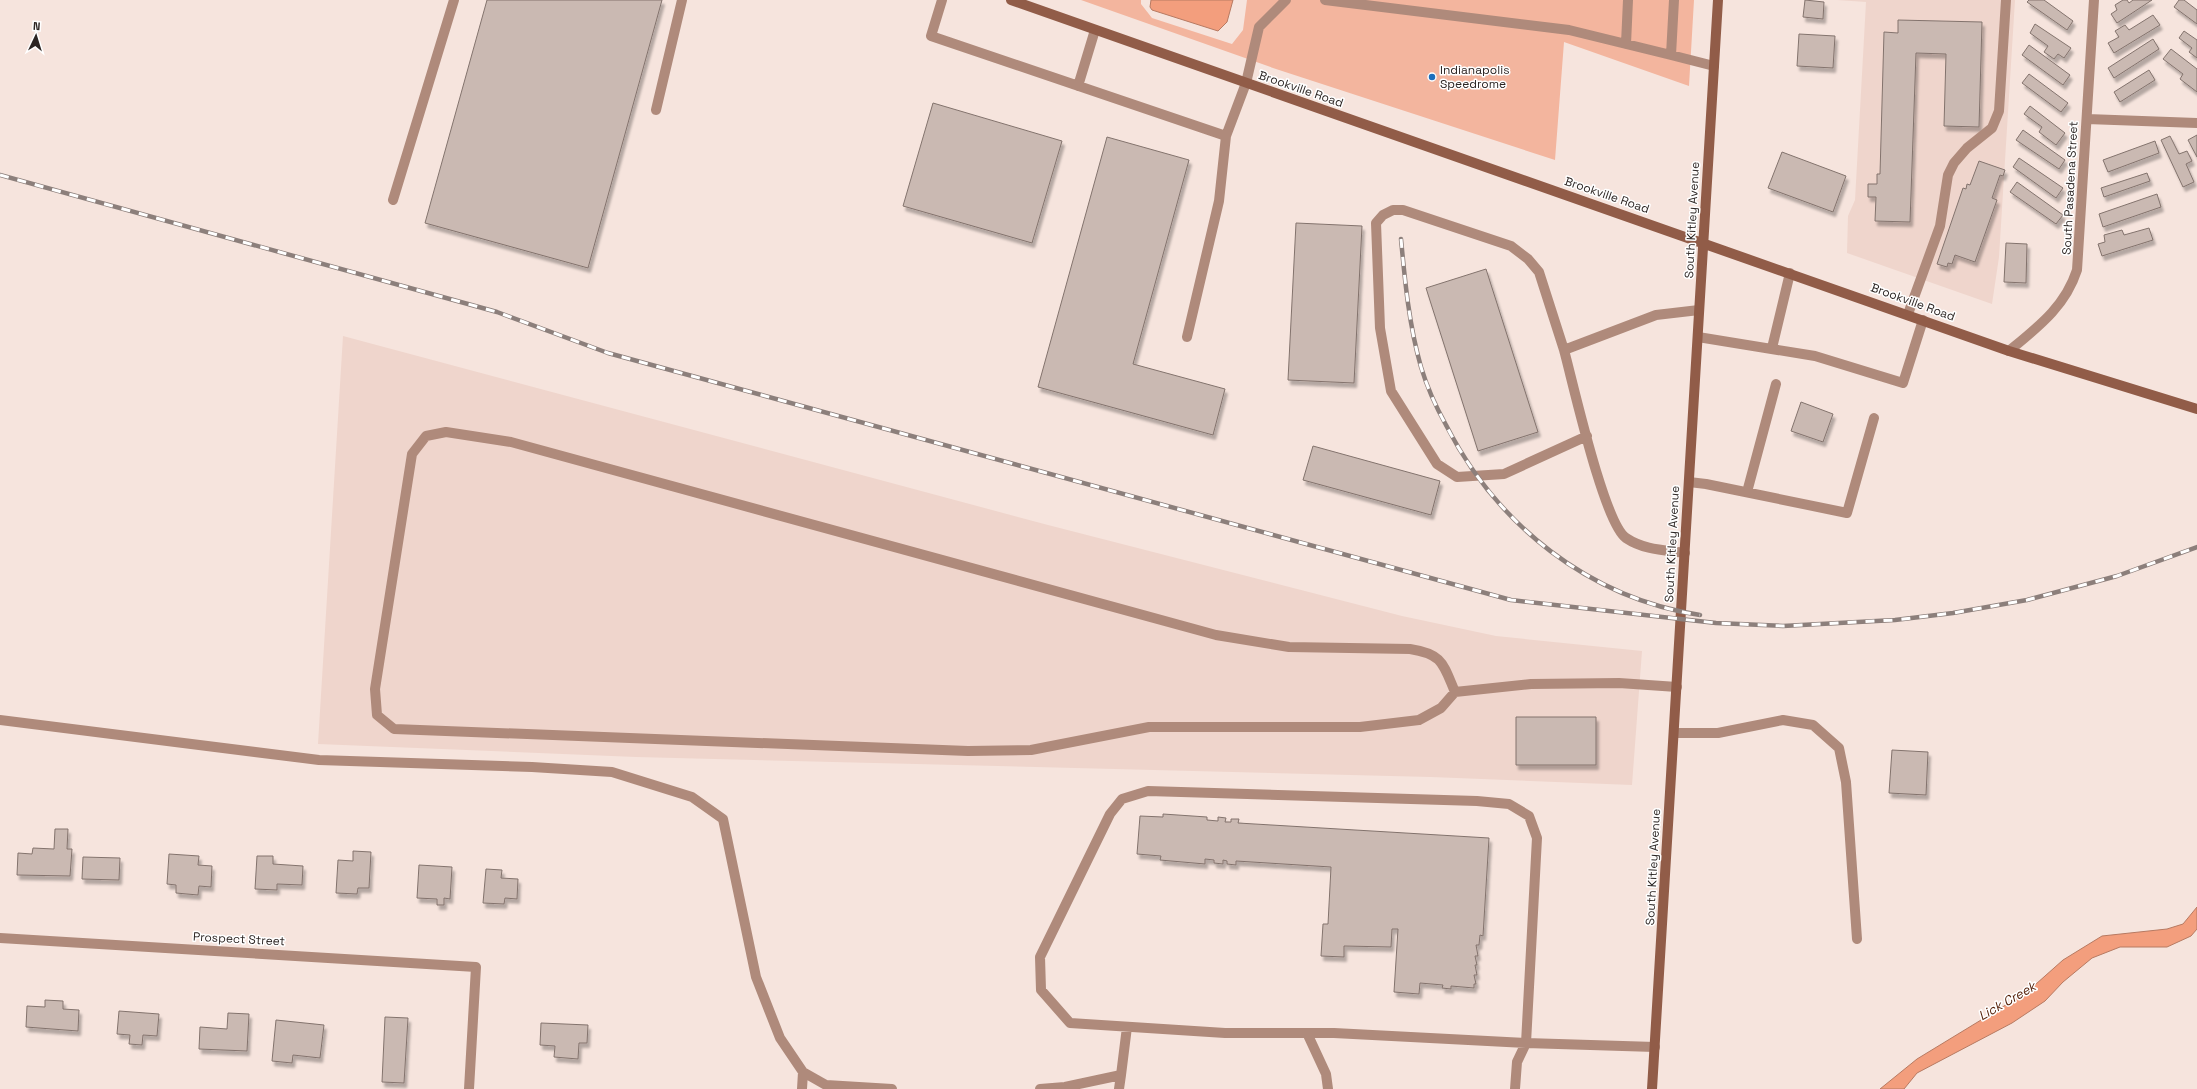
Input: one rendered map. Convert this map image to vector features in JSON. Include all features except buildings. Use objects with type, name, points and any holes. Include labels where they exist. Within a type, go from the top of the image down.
[{"type":"main road","name":"Brookville Road","points":[[1010,0],[1908,314],[2009,351],[2197,409]]},
{"type":"main road","name":"South Kitley Avenue","points":[[1652,1089],[1718,0]]},
{"type":"street","points":[[393,200],[454,0]]},
{"type":"street","points":[[656,110],[682,0]]},
{"type":"street","points":[[942,0],[931,36],[1226,136]]},
{"type":"street","points":[[1187,337],[1219,200],[1226,136],[1246,83],[1259,27],[1286,0]]},
{"type":"street","points":[[1325,0],[1570,30],[1714,66]]},
{"type":"street","points":[[1626,44],[1628,0]]},
{"type":"street","points":[[1671,55],[1674,0]]},
{"type":"street","points":[[1908,314],[1940,226],[1948,175],[1954,163],[1967,148],[1992,128],[1999,111],[2006,0]]},
{"type":"street","name":"South Pasadena Street","points":[[2009,351],[2055,311],[2071,288],[2075,277],[2078,264],[2094,0]]},
{"type":"street","points":[[1078,86],[1095,30]]},
{"type":"street","points":[[2087,119],[2197,123]]},
{"type":"street","points":[[1587,436],[1504,474],[1457,477],[1438,464],[1391,391],[1380,328],[1376,223],[1388,213],[1403,210],[1511,246],[1528,259],[1539,272],[1564,350],[1609,512],[1625,537],[1644,548],[1685,553]]},
{"type":"street","points":[[1772,348],[1790,273]]},
{"type":"street","points":[[1564,350],[1656,315],[1699,310]]},
{"type":"street","points":[[1698,337],[1815,356],[1902,383],[1923,320]]},
{"type":"street","points":[[1747,492],[1776,384]]},
{"type":"street","points":[[1689,482],[1747,492],[1846,513],[1874,418]]},
{"type":"street","points":[[1456,692],[1441,660],[1426,652],[1410,649],[1289,646],[1216,635],[511,442],[446,432],[426,436],[412,454],[375,689],[377,715],[394,729],[968,752],[1031,750],[1149,727],[1360,727],[1419,720],[1441,708],[1456,692],[1531,684],[1619,683],[1677,687]]},
{"type":"street","points":[[0,720],[319,760],[532,767],[612,772],[692,797],[723,820],[756,977],[780,1038],[803,1072],[826,1085],[892,1089]]},
{"type":"street","points":[[1674,733],[1718,733],[1783,720],[1813,725],[1839,748],[1846,782],[1857,939]]},
{"type":"street","points":[[1515,1089],[1517,1062],[1526,1043],[1537,838],[1529,816],[1509,804],[1477,801],[1148,791],[1122,799],[1110,814],[1040,957],[1041,990],[1070,1023],[1225,1033],[1307,1033],[1526,1043],[1655,1047]]},
{"type":"street","name":"Prospect Street","points":[[0,938],[476,967],[469,1089]]},
{"type":"street","points":[[1119,1089],[1127,1027]]},
{"type":"street","points":[[1307,1033],[1326,1074],[1328,1089]]},
{"type":"street","points":[[802,1089],[803,1072]]},
{"type":"street","points":[[1040,1089],[1065,1087],[1121,1075]]},
{"type":"shaded area","name":"Indianapolis Speedrome","points":[[1081,0],[1141,0],[1141,4],[1152,18],[1232,44],[1243,30],[1247,0],[1694,0],[1689,86],[1564,42],[1555,160],[1276,69]]},
{"type":"shaded area","points":[[1151,0],[1233,0],[1227,22],[1218,31],[1152,10],[1150,7]]},
{"type":"shaded area","points":[[1837,0],[2015,0],[1999,257],[1992,304],[1847,253],[1848,216],[1855,200],[1866,2]]},
{"type":"shaded area","points":[[343,336],[1048,525],[1402,616],[1496,636],[1642,651],[1632,785],[1431,777],[636,757],[318,744]]},
{"type":"shaded area","name":"Lick Creek","points":[[2197,907],[2197,929],[2191,936],[2167,947],[2120,947],[2092,958],[2063,982],[2045,1001],[2012,1023],[1917,1073],[1904,1089],[1880,1089],[1917,1059],[2027,992],[2063,960],[2102,936],[2167,929],[2183,924]]},
{"type":"railway","points":[[0,175],[497,312],[608,353],[1511,600],[1716,623],[1783,626],[1895,620],[1953,613],[2027,600],[2117,576],[2197,547]]},
{"type":"railway","points":[[1401,239],[1410,319],[1426,382],[1442,418],[1467,461],[1492,494],[1520,525],[1550,551],[1584,574],[1621,592],[1659,606],[1700,615]]},
{"type":"place","name":"Indianapolis Speedrome","points":[[1432,77]]}]
